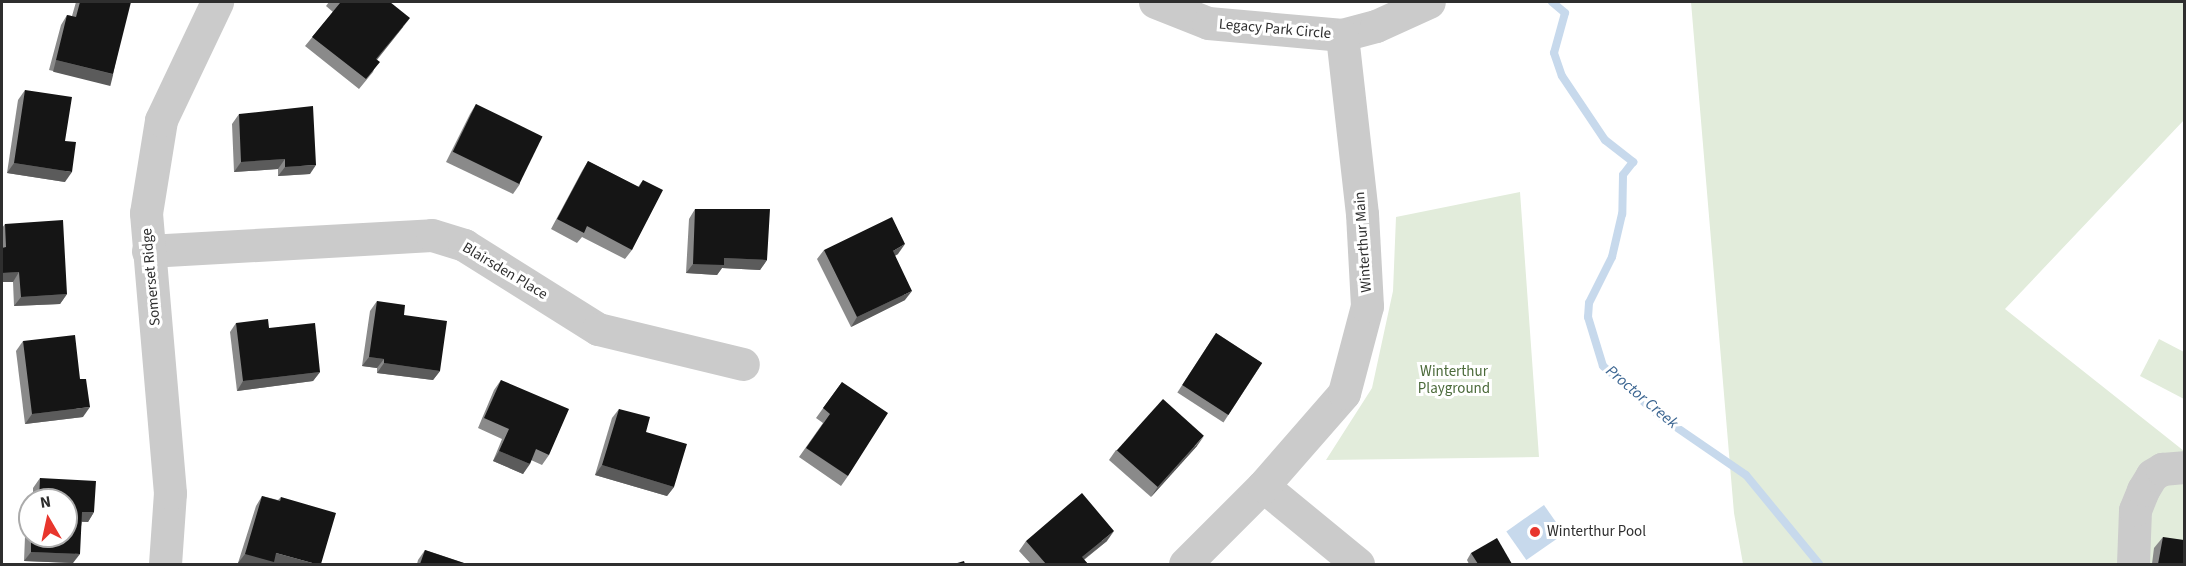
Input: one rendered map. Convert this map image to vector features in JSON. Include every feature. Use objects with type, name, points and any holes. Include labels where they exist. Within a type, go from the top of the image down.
[{"type":"street","name":"Somerset Ridge","points":[[165,564],[170,493],[146,213],[161,120],[217,2]]},
{"type":"street","name":"Legacy Park Circle","points":[[1155,2],[1208,23],[1342,35],[1376,26],[1429,2]]},
{"type":"street","name":"Winterthur Main","points":[[1185,564],[1263,486],[1344,393],[1367,306],[1362,214],[1342,35]]},
{"type":"street","name":"Blairsden Place","points":[[148,250],[432,235],[464,244],[598,329],[743,364]]},
{"type":"street","points":[[2133,564],[2135,510],[2143,490],[2152,475],[2162,469],[2184,467]]},
{"type":"street","points":[[1263,486],[1358,564]]},
{"type":"green space","points":[[1691,2],[2184,2],[2184,120],[2005,309],[2184,451],[2184,564],[1743,564],[1734,513]]},
{"type":"green space","name":"Winterthur Playground","points":[[1520,192],[1539,457],[1326,460],[1372,388],[1393,291],[1396,217]]},
{"type":"green space","points":[[2159,339],[2184,352],[2184,399],[2140,376]]},
{"type":"water","name":"Winterthur Pool","points":[[1544,505],[1564,534],[1526,560],[1506,531]]},
{"type":"building","points":[[80,2],[131,2],[113,74],[56,60],[67,15],[76,17]]},
{"type":"building","points":[[339,2],[390,2],[410,18],[376,59],[380,62],[366,79],[312,37]]},
{"type":"building","points":[[25,90],[72,97],[65,141],[76,142],[72,172],[14,163]]},
{"type":"building","points":[[476,104],[543,136],[519,184],[453,152]]},
{"type":"building","points":[[313,106],[316,165],[285,167],[285,159],[241,162],[239,114]]},
{"type":"building","points":[[588,161],[639,187],[643,180],[663,190],[632,250],[587,226],[584,233],[557,219]]},
{"type":"building","points":[[695,209],[770,209],[767,260],[724,258],[724,265],[693,264]]},
{"type":"building","points":[[892,217],[905,244],[893,251],[912,291],[857,317],[824,250]]},
{"type":"building","points":[[63,220],[67,294],[21,297],[19,272],[2,273],[2,248],[6,247],[5,224]]},
{"type":"building","points":[[377,301],[405,305],[404,315],[447,321],[440,371],[384,363],[384,359],[369,357]]},
{"type":"building","points":[[268,319],[269,328],[315,323],[320,372],[243,381],[236,323]]},
{"type":"building","points":[[1216,333],[1262,363],[1228,415],[1182,385]]},
{"type":"building","points":[[75,335],[80,379],[86,379],[90,407],[32,414],[23,341]]},
{"type":"building","points":[[501,380],[569,409],[549,455],[536,449],[530,464],[499,451],[509,429],[484,418]]},
{"type":"building","points":[[842,382],[888,413],[848,476],[806,448],[830,414],[823,408]]},
{"type":"building","points":[[1163,399],[1204,436],[1158,487],[1117,450]]},
{"type":"building","points":[[619,409],[650,417],[646,432],[687,444],[674,487],[602,465]]},
{"type":"building","points":[[40,478],[96,481],[94,512],[82,512],[80,554],[31,552],[31,548],[78,548],[78,488],[40,488]]},
{"type":"building","points":[[1082,493],[1114,531],[1082,557],[1088,564],[1046,564],[1026,541]]},
{"type":"building","points":[[262,496],[280,501],[281,497],[336,513],[321,564],[276,553],[274,562],[245,554]]},
{"type":"building","points":[[2163,537],[2184,540],[2184,564],[2158,564]]},
{"type":"building","points":[[1497,538],[1512,564],[1478,564],[1471,553]]},
{"type":"building","points":[[425,550],[467,564],[420,564]]},
{"type":"waterway","name":"Proctor Creek","points":[[1552,2],[1565,13],[1554,53],[1562,76],[1605,140],[1633,162],[1623,175],[1622,214],[1612,257],[1589,303],[1588,317],[1603,366],[1660,416],[1746,475],[1819,564]]},
{"type":"place","name":"Winterthur Pool","points":[[1535,532]]}]
